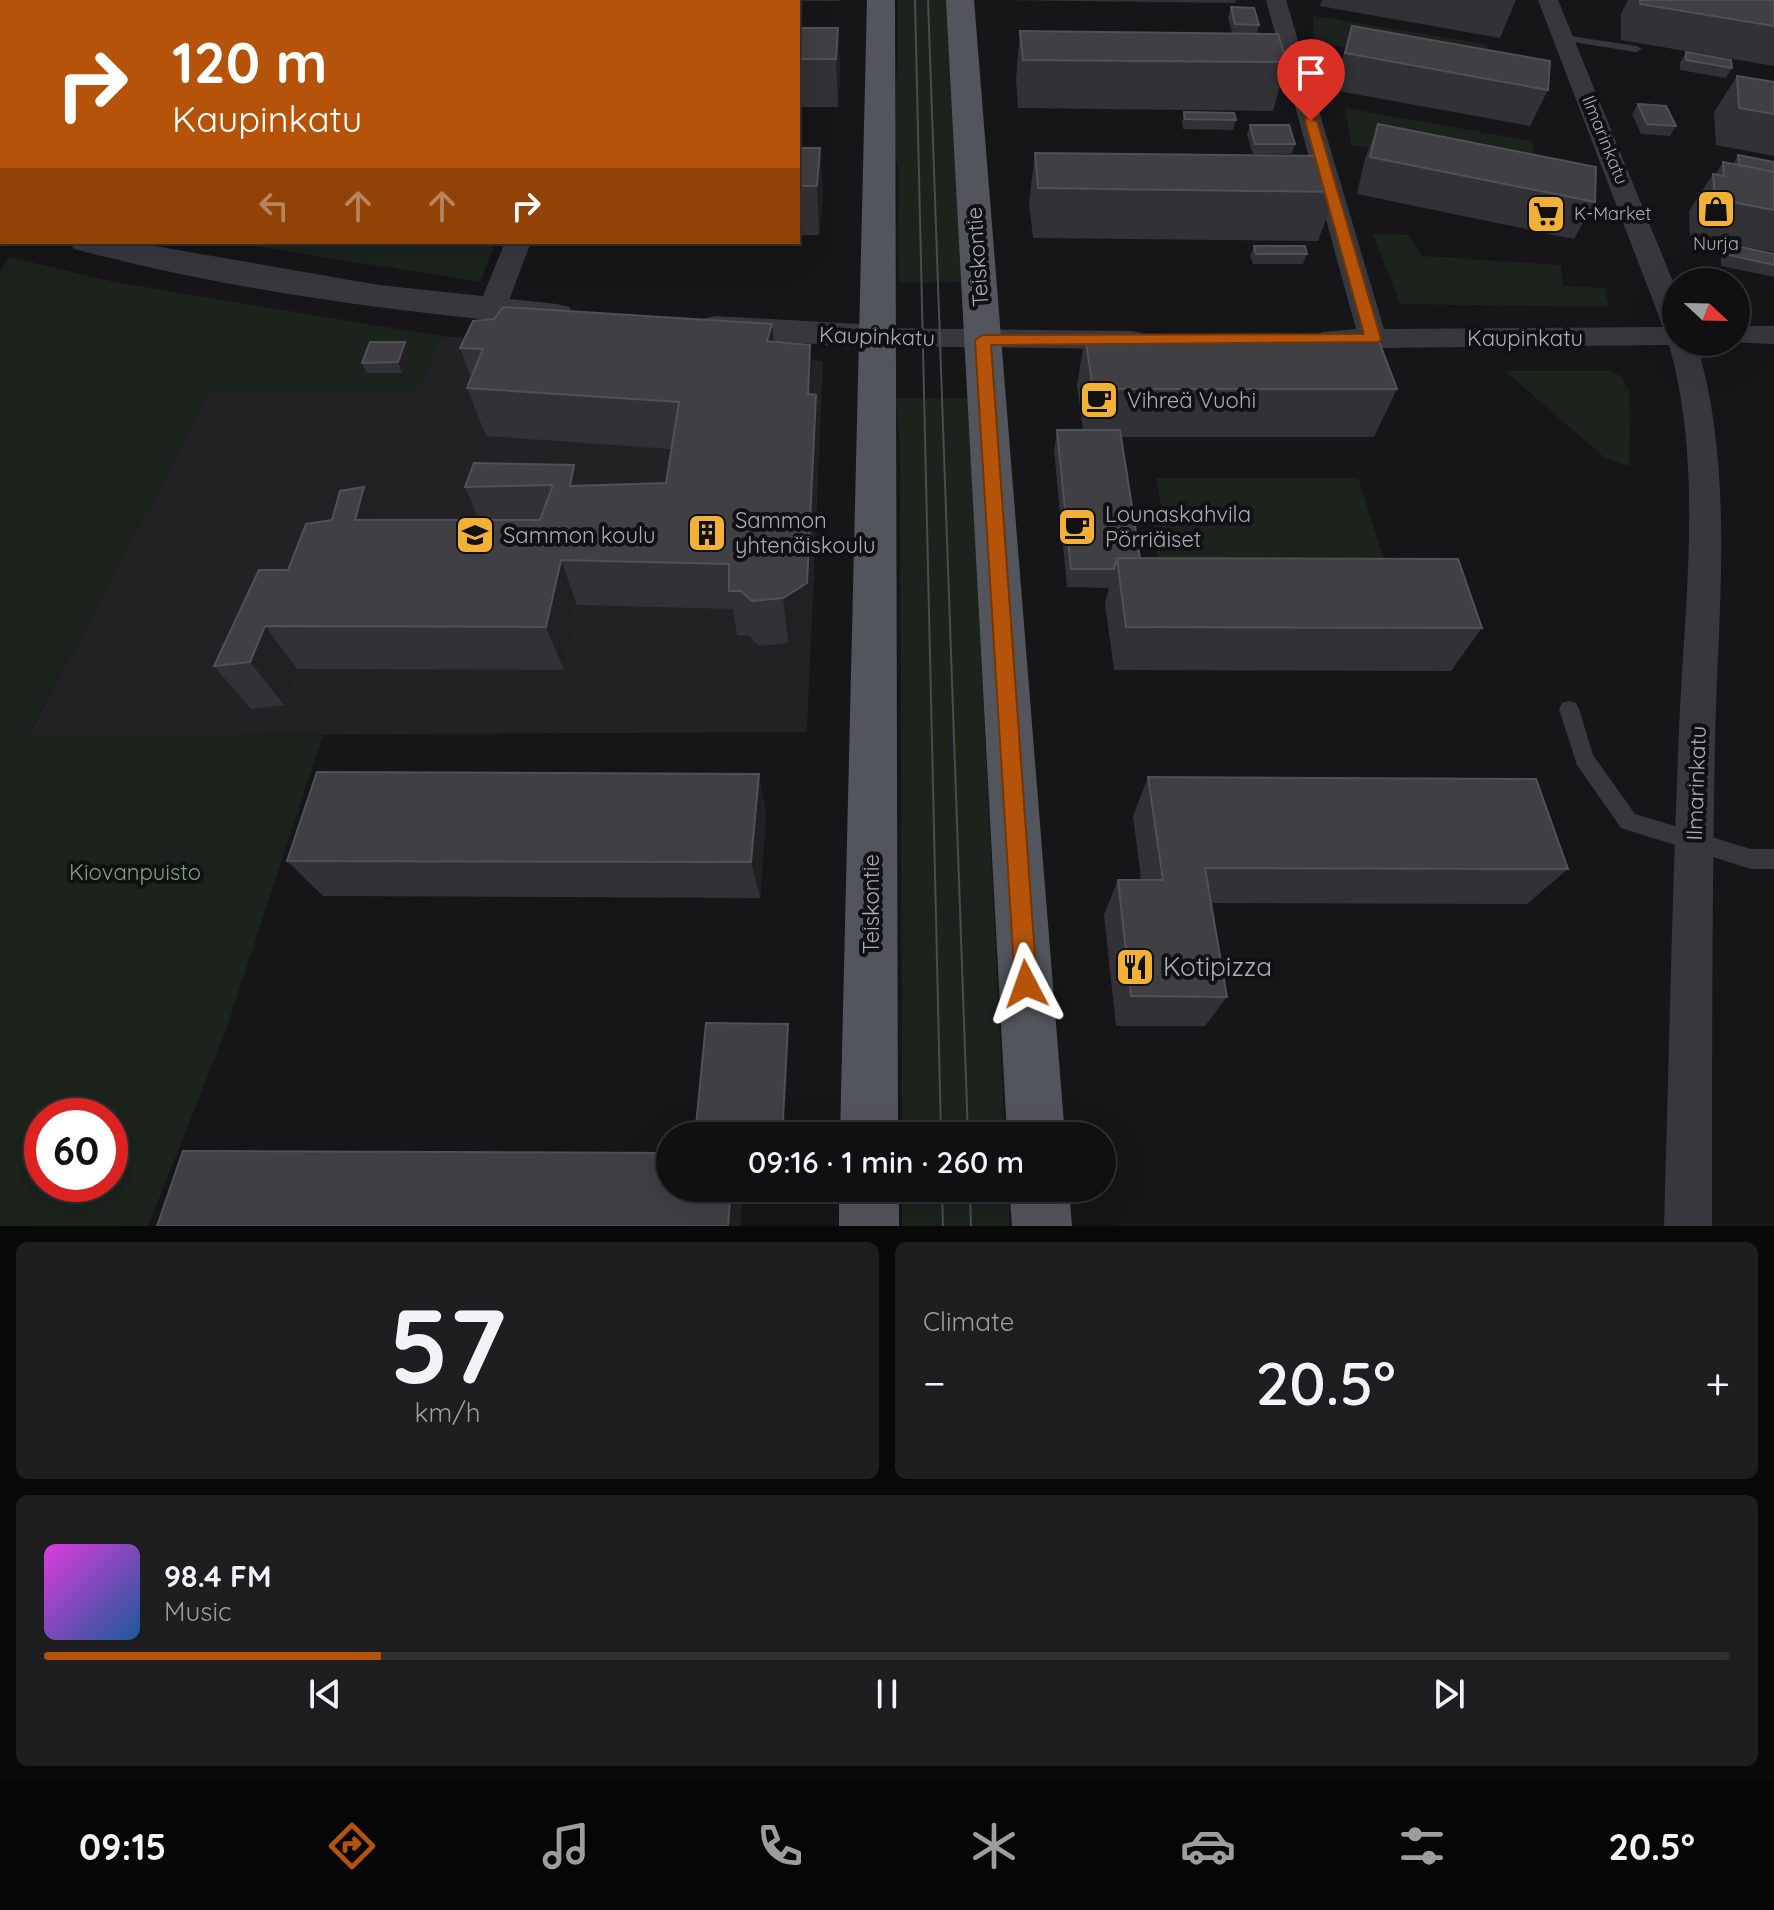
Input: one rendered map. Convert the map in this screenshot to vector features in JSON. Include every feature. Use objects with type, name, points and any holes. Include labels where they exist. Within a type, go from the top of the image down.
[{"type":"main road","name":"Teiskontie","points":[[869,1122],[881,0]]},
{"type":"main road","name":"Teiskontie","points":[[960,0],[1035,1122]]},
{"type":"main road","points":[[869,1202],[869,1226]]},
{"type":"main road","points":[[1040,1202],[1042,1226]]},
{"type":"street","points":[[1276,0],[1373,339]]},
{"type":"street","name":"Ilmarinkatu","points":[[1548,0],[1662,288]]},
{"type":"street","points":[[96,244],[317,286],[491,311],[585,317]]},
{"type":"street","points":[[491,311],[517,244]]},
{"type":"street","name":"Kaupinkatu","points":[[680,324],[877,337],[1156,340]]},
{"type":"street","points":[[1750,335],[1774,335]]},
{"type":"street","name":"Kaupinkatu","points":[[1311,339],[1662,336]]},
{"type":"street","name":"Ilmarinkatu","points":[[1686,356],[1702,441],[1705,478],[1694,840],[1688,1226]]},
{"type":"lane","points":[[1564,38],[1636,49]]},
{"type":"lane","points":[[1569,709],[1584,759],[1628,821],[1751,859],[1774,859]]},
{"type":"shaded area","name":"Sammon koulu","points":[[441,336],[823,361],[807,732],[28,736],[211,390],[420,391]]},
{"type":"green space","points":[[898,0],[947,0],[963,282],[899,283],[898,166],[889,134],[898,64]]},
{"type":"green space","points":[[1313,16],[1486,44],[1502,79],[1314,41]]},
{"type":"green space","points":[[1345,108],[1531,141],[1541,179],[1351,145]]},
{"type":"green space","points":[[1373,234],[1408,235],[1422,256],[1561,265],[1563,286],[1605,288],[1609,307],[1400,304]]},
{"type":"green space","points":[[242,244],[495,244],[480,282]]},
{"type":"green space","name":"Kiovanpuisto","points":[[10,257],[113,282],[441,336],[421,391],[211,390],[28,735],[323,735],[225,1033],[148,1226],[0,1226],[0,272]]},
{"type":"green space","points":[[1505,371],[1609,371],[1621,376],[1629,391],[1630,466],[1605,458]]},
{"type":"green space","points":[[896,398],[968,398],[1004,1122],[902,1122],[900,448]]},
{"type":"green space","points":[[1156,478],[1358,478],[1388,571],[1159,568],[1153,515],[1163,515]]},
{"type":"green space","points":[[902,1202],[1009,1202],[1010,1226],[902,1226]]},
{"type":"building","points":[[1640,0],[1774,0],[1774,26],[1640,4]]},
{"type":"building","points":[[1231,7],[1254,8],[1259,25],[1235,24]]},
{"type":"building","points":[[1352,26],[1550,61],[1548,90],[1345,53]]},
{"type":"building","points":[[800,28],[838,28],[836,59],[800,59]]},
{"type":"building","points":[[1020,31],[1278,34],[1287,62],[1023,60]]},
{"type":"building","points":[[1686,52],[1731,60],[1732,68],[1686,60]]},
{"type":"building","points":[[1737,76],[1774,82],[1774,114],[1739,108]]},
{"type":"building","points":[[1638,104],[1666,106],[1676,126],[1647,124]]},
{"type":"building","points":[[1184,112],[1234,113],[1236,120],[1185,119]]},
{"type":"building","points":[[1378,124],[1596,167],[1595,202],[1370,157]]},
{"type":"building","points":[[1250,125],[1289,125],[1295,144],[1255,144]]},
{"type":"building","points":[[800,148],[820,148],[817,186],[800,186]]},
{"type":"building","points":[[1035,153],[1323,156],[1336,192],[1038,188]]},
{"type":"building","points":[[1738,155],[1774,162],[1774,172],[1740,165]]},
{"type":"building","points":[[1723,162],[1774,172],[1774,210],[1715,199],[1713,174],[1724,176]]},
{"type":"building","points":[[1728,244],[1774,254],[1774,265],[1729,255]]},
{"type":"building","points":[[1254,246],[1305,246],[1307,254],[1256,254]]},
{"type":"building","points":[[503,307],[772,324],[767,341],[810,345],[808,394],[816,395],[807,583],[783,598],[752,601],[741,591],[729,591],[729,564],[561,560],[546,627],[265,626],[250,662],[214,666],[259,570],[288,570],[306,524],[332,520],[340,491],[364,487],[355,520],[540,520],[553,485],[465,487],[474,463],[574,465],[570,486],[666,483],[679,402],[467,388],[483,349],[460,348],[473,321],[494,319]]},
{"type":"building","points":[[1085,336],[1377,336],[1397,389],[1093,389]]},
{"type":"building","points":[[370,342],[405,342],[398,362],[362,363]]},
{"type":"building","points":[[1057,430],[1120,430],[1140,558],[1117,558],[1114,569],[1071,569]]},
{"type":"building","points":[[1117,558],[1458,559],[1482,628],[1126,627]]},
{"type":"building","points":[[317,772],[759,774],[751,862],[287,861]]},
{"type":"building","points":[[1148,777],[1536,779],[1568,869],[1205,868],[1227,997],[1131,996],[1118,880],[1163,880]]},
{"type":"building","points":[[706,1023],[788,1024],[783,1122],[696,1122]]},
{"type":"building","points":[[183,1151],[656,1153],[656,1202],[730,1202],[728,1226],[157,1226]]},
{"type":"tram line","points":[[915,0],[941,1122]]},
{"type":"tram line","points":[[928,0],[968,1122]]},
{"type":"tram line","points":[[942,1202],[943,1226]]},
{"type":"tram line","points":[[970,1202],[971,1226]]},
{"type":"place","name":"Nurja","points":[[1716,209]]},
{"type":"place","name":"K-Market","points":[[1546,214]]},
{"type":"place","name":"Vihreä Vuohi","points":[[1099,400]]},
{"type":"place","name":"Lounaskahvila Pörriäiset","points":[[1077,527]]},
{"type":"place","name":"Sammon yhtenäiskoulu","points":[[707,533]]},
{"type":"place","name":"Sammon koulu","points":[[475,535]]},
{"type":"place","name":"Kotipizza","points":[[1135,967]]},
{"type":"route","points":[[1026,984],[983,340],[1373,339],[1311,121]]}]
